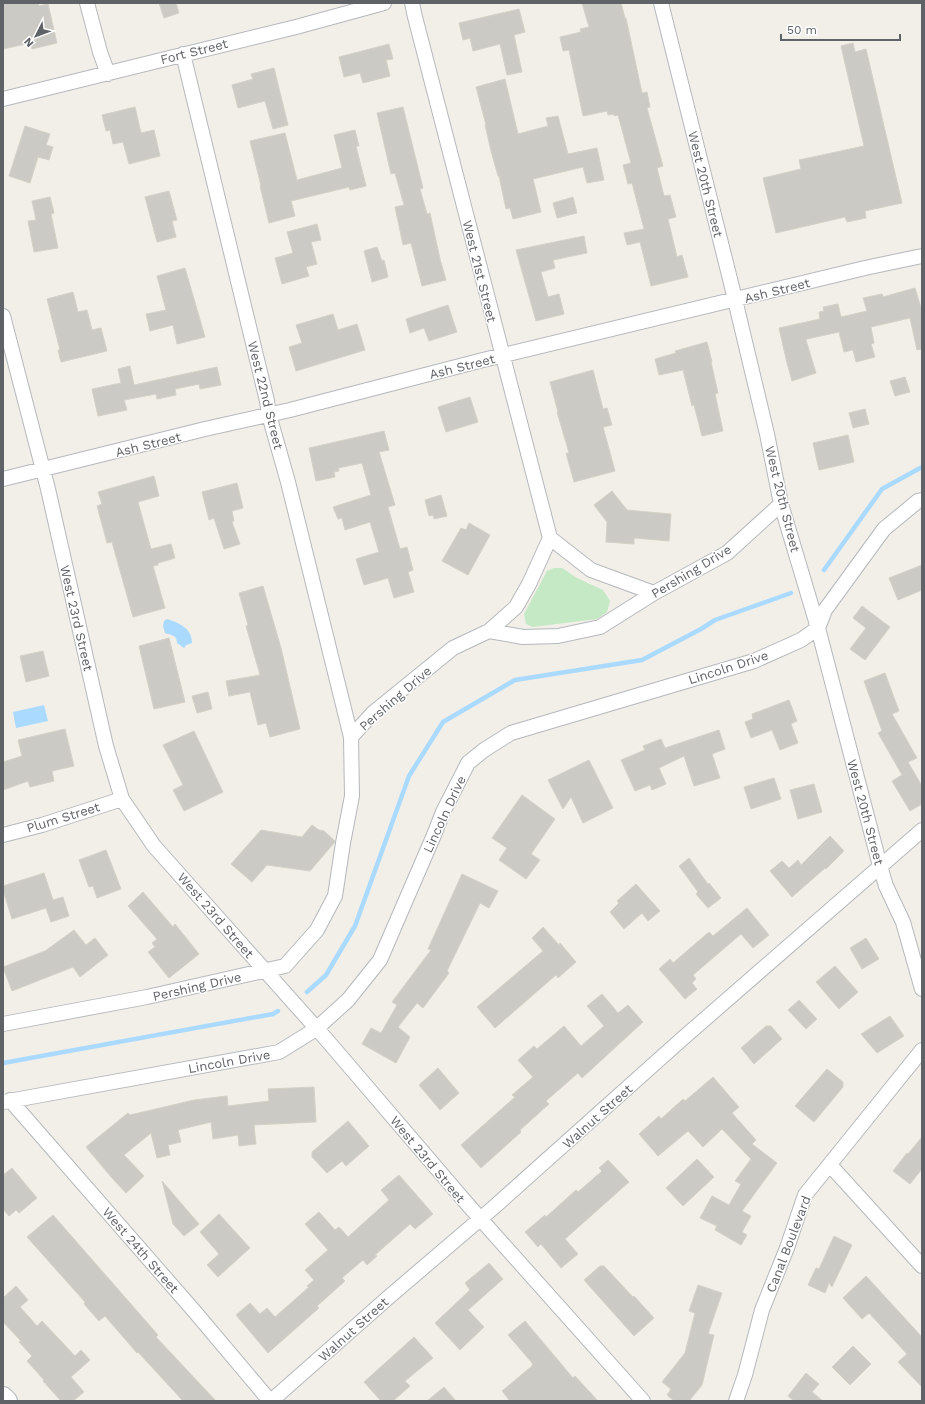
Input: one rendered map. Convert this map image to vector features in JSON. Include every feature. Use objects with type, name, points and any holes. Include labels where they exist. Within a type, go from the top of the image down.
[{"type":"main road","points":[[3,1397],[7,1401]]},
{"type":"street","points":[[87,3],[100,52],[108,74]]},
{"type":"street","name":"Fort Street","points":[[3,99],[296,27],[384,3]]},
{"type":"street","name":"West 21st Street","points":[[412,3],[550,538]]},
{"type":"street","name":"West 20th Street","points":[[661,3],[767,434],[781,504],[818,628],[880,866],[886,886],[903,922],[922,989]]},
{"type":"street","name":"West 22nd Street","points":[[183,54],[267,401],[269,415],[288,482],[351,737]]},
{"type":"street","name":"Ash Street","points":[[3,479],[205,429],[269,415],[502,356],[865,268],[922,256]]},
{"type":"street","name":"West 23rd Street","points":[[3,316],[43,470],[106,746],[122,799],[154,846],[201,897],[480,1218],[643,1401]]},
{"type":"street","points":[[818,628],[825,610],[884,529],[918,501],[922,500]]},
{"type":"street","name":"Pershing Drive","points":[[3,1024],[147,997],[285,966],[317,930],[335,896],[352,796],[351,737],[373,713],[453,648],[489,631],[523,637],[551,636],[600,627],[654,593],[728,552],[781,504]]},
{"type":"street","points":[[489,631],[516,607],[529,584],[550,538],[591,570],[654,593]]},
{"type":"street","name":"Lincoln Drive","points":[[6,1101],[279,1052],[316,1029],[348,1000],[380,960],[443,812],[468,763],[473,759],[511,732],[754,662],[801,640],[818,628]]},
{"type":"street","name":"Plum Street","points":[[3,835],[42,825],[122,799]]},
{"type":"street","name":"Walnut Street","points":[[270,1401],[922,830]]},
{"type":"street","name":"Canal Boulevard","points":[[736,1401],[745,1375],[762,1310],[787,1248],[805,1195],[922,1050]]},
{"type":"street","name":"West 24th Street","points":[[6,1101],[195,1312],[270,1401]]},
{"type":"street","points":[[830,1165],[922,1266]]},
{"type":"green space","points":[[554,568],[562,568],[577,578],[603,590],[610,601],[607,612],[597,619],[533,627],[526,624],[524,614],[547,571]]},
{"type":"water","points":[[167,619],[184,627],[190,633],[192,643],[186,645],[184,648],[177,643],[175,637],[165,633],[163,626],[164,621]]},
{"type":"water","points":[[44,705],[48,721],[16,728],[13,712]]},
{"type":"building","points":[[3,3],[38,3],[39,6],[48,4],[57,43],[32,49],[30,43],[3,49]]},
{"type":"building","points":[[159,3],[176,3],[179,13],[164,18]]},
{"type":"building","points":[[582,3],[621,3],[626,18],[642,93],[647,92],[650,107],[647,108],[663,166],[657,168],[664,196],[670,195],[676,217],[668,219],[677,257],[682,255],[688,277],[651,286],[640,242],[627,245],[624,233],[644,229],[632,183],[628,184],[623,165],[631,163],[618,115],[608,115],[607,111],[583,116],[569,50],[563,51],[560,37],[581,32],[580,29],[589,27]]},
{"type":"building","points":[[519,9],[525,32],[514,35],[522,72],[507,75],[500,44],[473,51],[470,38],[463,40],[459,23]]},
{"type":"building","points":[[853,43],[855,52],[866,49],[902,203],[865,211],[866,218],[847,222],[845,217],[776,233],[763,178],[801,169],[799,160],[864,146],[841,46]]},
{"type":"building","points":[[389,44],[393,59],[386,60],[390,76],[363,83],[360,73],[344,77],[339,57]]},
{"type":"building","points":[[274,68],[288,125],[273,129],[265,101],[238,108],[232,85],[253,79],[251,74]]},
{"type":"building","points":[[505,79],[518,134],[548,126],[546,118],[558,116],[568,154],[597,148],[604,180],[587,183],[583,167],[533,179],[541,212],[513,219],[510,208],[506,209],[476,87]]},
{"type":"building","points":[[135,107],[141,133],[154,130],[160,156],[129,164],[123,142],[113,144],[110,130],[106,131],[102,115]]},
{"type":"building","points":[[403,107],[423,188],[420,189],[427,214],[430,213],[446,280],[422,286],[411,243],[403,245],[395,207],[404,205],[395,173],[391,174],[377,113]]},
{"type":"building","points":[[25,126],[50,134],[46,145],[53,147],[49,160],[38,157],[30,183],[9,176]]},
{"type":"building","points":[[355,130],[359,146],[356,146],[366,186],[350,190],[349,187],[291,201],[295,216],[269,223],[250,141],[285,133],[297,180],[342,168],[334,135]]},
{"type":"building","points":[[169,191],[177,220],[172,221],[176,237],[157,242],[145,197]]},
{"type":"building","points":[[50,197],[54,213],[51,214],[58,248],[34,252],[28,221],[36,220],[32,201]]},
{"type":"building","points":[[573,197],[577,213],[557,218],[553,203]]},
{"type":"building","points":[[317,224],[321,240],[311,242],[317,264],[306,267],[309,276],[282,284],[275,258],[293,253],[287,232]]},
{"type":"building","points":[[584,236],[587,253],[553,260],[555,268],[541,272],[548,297],[559,294],[564,314],[536,321],[516,250]]},
{"type":"building","points":[[377,247],[382,261],[384,260],[388,277],[372,282],[364,251]]},
{"type":"building","points":[[185,268],[205,337],[177,344],[173,325],[150,331],[146,314],[166,310],[157,276]]},
{"type":"building","points":[[915,288],[922,311],[922,349],[917,350],[910,318],[871,327],[874,343],[871,344],[875,357],[856,362],[853,350],[844,352],[839,332],[807,339],[806,340],[816,373],[792,381],[779,328],[820,319],[819,312],[824,311],[823,307],[838,304],[841,317],[867,311],[863,298],[882,294],[883,297]]},
{"type":"building","points":[[73,292],[78,312],[87,310],[92,330],[101,328],[107,351],[61,362],[58,350],[60,350],[47,299]]},
{"type":"building","points":[[448,305],[457,332],[429,341],[424,328],[410,333],[406,319]]},
{"type":"building","points":[[333,314],[338,330],[357,324],[365,350],[296,371],[289,347],[302,343],[296,325]]},
{"type":"building","points":[[707,342],[718,393],[715,394],[723,431],[702,436],[694,405],[692,406],[683,370],[659,375],[655,359],[676,353],[675,351]]},
{"type":"building","points":[[130,366],[134,385],[217,367],[221,385],[200,389],[199,384],[175,389],[176,395],[157,399],[156,394],[124,400],[127,410],[98,416],[92,389],[121,383],[118,369]]},
{"type":"building","points":[[593,370],[603,409],[607,408],[612,425],[603,427],[615,471],[574,482],[566,453],[569,453],[550,382]]},
{"type":"building","points":[[905,377],[910,392],[895,396],[890,381]]},
{"type":"building","points":[[470,397],[478,422],[446,432],[438,407]]},
{"type":"building","points":[[865,409],[869,424],[853,428],[849,413]]},
{"type":"building","points":[[384,431],[389,450],[379,452],[395,505],[388,507],[400,549],[407,547],[413,570],[408,572],[414,592],[394,598],[388,578],[364,585],[356,559],[379,552],[370,522],[345,530],[342,518],[338,519],[333,507],[371,495],[362,463],[338,468],[339,471],[334,472],[335,477],[316,481],[309,448]]},
{"type":"building","points":[[848,435],[854,462],[819,470],[813,443]]},
{"type":"building","points":[[154,476],[159,496],[138,502],[151,549],[171,544],[175,558],[153,566],[165,608],[133,617],[112,542],[107,543],[97,506],[102,504],[98,492]]},
{"type":"building","points":[[237,483],[243,508],[232,511],[234,521],[232,522],[240,544],[224,549],[214,518],[209,520],[202,492]]},
{"type":"building","points":[[612,491],[627,510],[671,514],[669,541],[634,538],[634,544],[606,542],[607,522],[594,505]]},
{"type":"building","points":[[441,495],[447,516],[434,519],[433,515],[429,516],[425,500]]},
{"type":"building","points":[[469,523],[490,535],[468,575],[442,561],[461,528],[466,530]]},
{"type":"building","points":[[922,565],[922,590],[898,600],[889,578]]},
{"type":"building","points":[[263,586],[281,648],[300,729],[270,737],[266,723],[258,725],[250,692],[229,696],[226,681],[260,675],[246,626],[248,625],[239,593]]},
{"type":"building","points":[[862,606],[890,627],[865,660],[850,649],[866,628],[853,618]]},
{"type":"building","points":[[169,638],[185,702],[154,709],[139,646]]},
{"type":"building","points":[[43,651],[49,676],[26,682],[20,656]]},
{"type":"building","points":[[885,673],[899,711],[892,714],[917,758],[908,762],[922,786],[922,804],[910,811],[892,781],[902,775],[878,733],[882,731],[864,681]]},
{"type":"building","points":[[208,692],[212,709],[197,713],[192,696]]},
{"type":"building","points":[[789,700],[797,721],[791,724],[798,743],[780,750],[772,730],[751,738],[745,722],[753,719],[752,714]]},
{"type":"building","points":[[65,729],[74,766],[52,771],[54,781],[30,787],[28,781],[3,790],[3,762],[22,756],[18,740]]},
{"type":"building","points":[[719,730],[725,749],[712,754],[720,778],[694,786],[684,756],[659,768],[666,784],[652,790],[650,785],[635,791],[621,760],[645,750],[643,746],[661,739],[665,748]]},
{"type":"building","points":[[194,731],[223,792],[184,811],[173,790],[183,785],[163,745]]},
{"type":"building","points":[[589,760],[613,808],[583,823],[571,797],[563,809],[548,780]]},
{"type":"building","points":[[774,778],[781,799],[751,809],[744,787]]},
{"type":"building","points":[[814,784],[822,812],[798,819],[790,790]]},
{"type":"building","points":[[522,795],[555,819],[531,854],[540,860],[526,879],[499,860],[507,848],[492,838]]},
{"type":"building","points":[[312,825],[319,830],[324,831],[335,841],[310,871],[267,865],[252,882],[231,864],[261,830],[302,837]]},
{"type":"building","points":[[830,836],[844,851],[826,869],[825,868],[792,897],[770,871],[782,861],[789,868],[798,860],[801,865]]},
{"type":"building","points":[[106,850],[121,889],[97,898],[93,886],[89,887],[79,860]]},
{"type":"building","points":[[689,858],[708,884],[709,883],[721,898],[708,908],[696,894],[698,892],[679,866]]},
{"type":"building","points":[[44,873],[53,900],[63,897],[69,916],[51,922],[46,908],[12,919],[3,886]]},
{"type":"building","points":[[462,874],[498,891],[489,908],[480,903],[447,971],[449,973],[423,1008],[417,1003],[398,1027],[410,1037],[396,1063],[362,1044],[371,1028],[381,1033],[397,1005],[392,1002],[431,950],[428,949]]},
{"type":"building","points":[[636,884],[660,911],[648,921],[642,913],[624,929],[610,912],[619,903],[617,901]]},
{"type":"building","points":[[143,892],[173,927],[175,924],[199,954],[169,978],[148,952],[155,947],[152,943],[157,939],[128,906]]},
{"type":"building","points":[[747,908],[769,935],[753,948],[741,934],[693,975],[696,979],[692,983],[697,989],[685,999],[659,969],[670,959],[673,963],[709,932],[713,936]]},
{"type":"building","points":[[543,927],[559,945],[560,943],[576,962],[558,978],[556,975],[495,1028],[477,1007],[543,951],[532,938]]},
{"type":"building","points":[[74,930],[86,945],[95,938],[108,955],[80,977],[73,967],[12,991],[3,967],[45,951]]},
{"type":"building","points":[[866,938],[879,959],[862,969],[850,948]]},
{"type":"building","points":[[835,966],[858,992],[839,1009],[816,982]]},
{"type":"building","points":[[602,994],[618,1013],[628,1005],[643,1022],[582,1078],[578,1073],[546,1101],[549,1104],[481,1168],[461,1145],[515,1097],[512,1095],[533,1077],[518,1060],[534,1046],[537,1049],[564,1026],[581,1046],[604,1026],[587,1006]]},
{"type":"building","points":[[799,1000],[817,1019],[806,1029],[788,1010]]},
{"type":"building","points":[[890,1016],[904,1036],[877,1053],[861,1034]]},
{"type":"building","points":[[766,1026],[771,1026],[782,1039],[754,1064],[741,1048]]},
{"type":"building","points":[[438,1068],[459,1093],[440,1110],[419,1085]]},
{"type":"building","points":[[827,1069],[843,1082],[843,1087],[814,1122],[795,1106]]},
{"type":"building","points":[[713,1077],[739,1107],[732,1113],[756,1140],[752,1144],[777,1163],[742,1211],[751,1216],[742,1232],[747,1235],[741,1245],[715,1230],[717,1226],[700,1218],[712,1196],[729,1205],[741,1184],[735,1181],[751,1159],[722,1129],[703,1147],[688,1131],[658,1156],[639,1134],[659,1116],[661,1119],[683,1099],[685,1101]]},
{"type":"building","points":[[314,1087],[316,1122],[254,1125],[256,1144],[239,1146],[238,1135],[213,1139],[211,1122],[178,1130],[181,1142],[168,1145],[170,1155],[157,1158],[151,1133],[124,1155],[144,1176],[126,1193],[86,1147],[128,1113],[130,1115],[194,1100],[227,1096],[228,1106],[269,1101],[268,1089]]},
{"type":"building","points":[[348,1121],[369,1146],[346,1166],[342,1161],[327,1173],[312,1157],[312,1152]]},
{"type":"building","points":[[922,1137],[922,1169],[910,1184],[893,1171]]},
{"type":"building","points":[[697,1159],[714,1177],[683,1206],[666,1188]]},
{"type":"building","points":[[608,1160],[629,1182],[565,1239],[578,1254],[561,1268],[541,1244],[538,1247],[525,1232],[545,1215],[546,1217],[576,1190],[578,1192],[602,1171],[599,1168]]},
{"type":"building","points":[[12,1168],[37,1198],[19,1213],[16,1210],[9,1216],[3,1209],[3,1175]]},
{"type":"building","points":[[399,1175],[433,1214],[415,1229],[410,1224],[375,1255],[377,1256],[367,1265],[363,1260],[342,1278],[345,1281],[317,1306],[319,1308],[268,1353],[236,1315],[250,1303],[260,1314],[267,1308],[275,1317],[309,1287],[307,1286],[314,1280],[305,1270],[328,1250],[305,1224],[319,1212],[335,1230],[339,1227],[348,1237],[389,1200],[381,1190]]},
{"type":"building","points":[[162,1181],[199,1224],[184,1236],[173,1224]]},
{"type":"building","points":[[219,1214],[250,1248],[218,1277],[207,1265],[219,1254],[200,1232]]},
{"type":"building","points":[[53,1215],[158,1335],[156,1337],[216,1401],[183,1401],[138,1352],[137,1353],[105,1316],[99,1321],[84,1304],[85,1302],[27,1237]]},
{"type":"building","points":[[834,1236],[852,1245],[832,1287],[829,1283],[825,1293],[808,1285],[816,1268],[819,1269]]},
{"type":"building","points":[[489,1263],[503,1279],[468,1310],[484,1327],[460,1350],[435,1323],[470,1290],[465,1283]]},
{"type":"building","points":[[600,1266],[604,1266],[654,1318],[634,1336],[584,1280]]},
{"type":"building","points":[[866,1276],[922,1337],[922,1387],[898,1362],[907,1354],[869,1313],[862,1319],[843,1298]]},
{"type":"building","points":[[698,1285],[722,1293],[708,1334],[714,1335],[702,1385],[689,1401],[674,1401],[667,1395],[671,1389],[662,1382],[685,1353],[695,1313],[689,1311]]},
{"type":"building","points":[[16,1286],[28,1300],[20,1307],[37,1326],[42,1321],[75,1356],[81,1350],[90,1360],[71,1377],[84,1392],[73,1401],[61,1401],[43,1381],[44,1380],[27,1361],[32,1356],[19,1342],[21,1341],[3,1322],[3,1298]]},
{"type":"building","points":[[525,1321],[573,1378],[575,1376],[598,1401],[510,1401],[502,1391],[533,1364],[508,1335]]},
{"type":"building","points":[[414,1337],[433,1358],[405,1381],[410,1386],[393,1401],[381,1401],[364,1382]]},
{"type":"building","points":[[853,1346],[871,1364],[850,1385],[832,1367]]},
{"type":"building","points":[[806,1373],[819,1384],[812,1392],[823,1401],[794,1401],[788,1396]]},
{"type":"building","points":[[444,1387],[456,1401],[427,1401]]},
{"type":"waterway","points":[[824,570],[882,489],[922,467]]},
{"type":"waterway","points":[[307,992],[326,975],[355,926],[409,776],[443,722],[515,680],[642,660],[715,620],[791,593]]},
{"type":"waterway","points":[[3,1063],[273,1014],[278,1011]]}]
